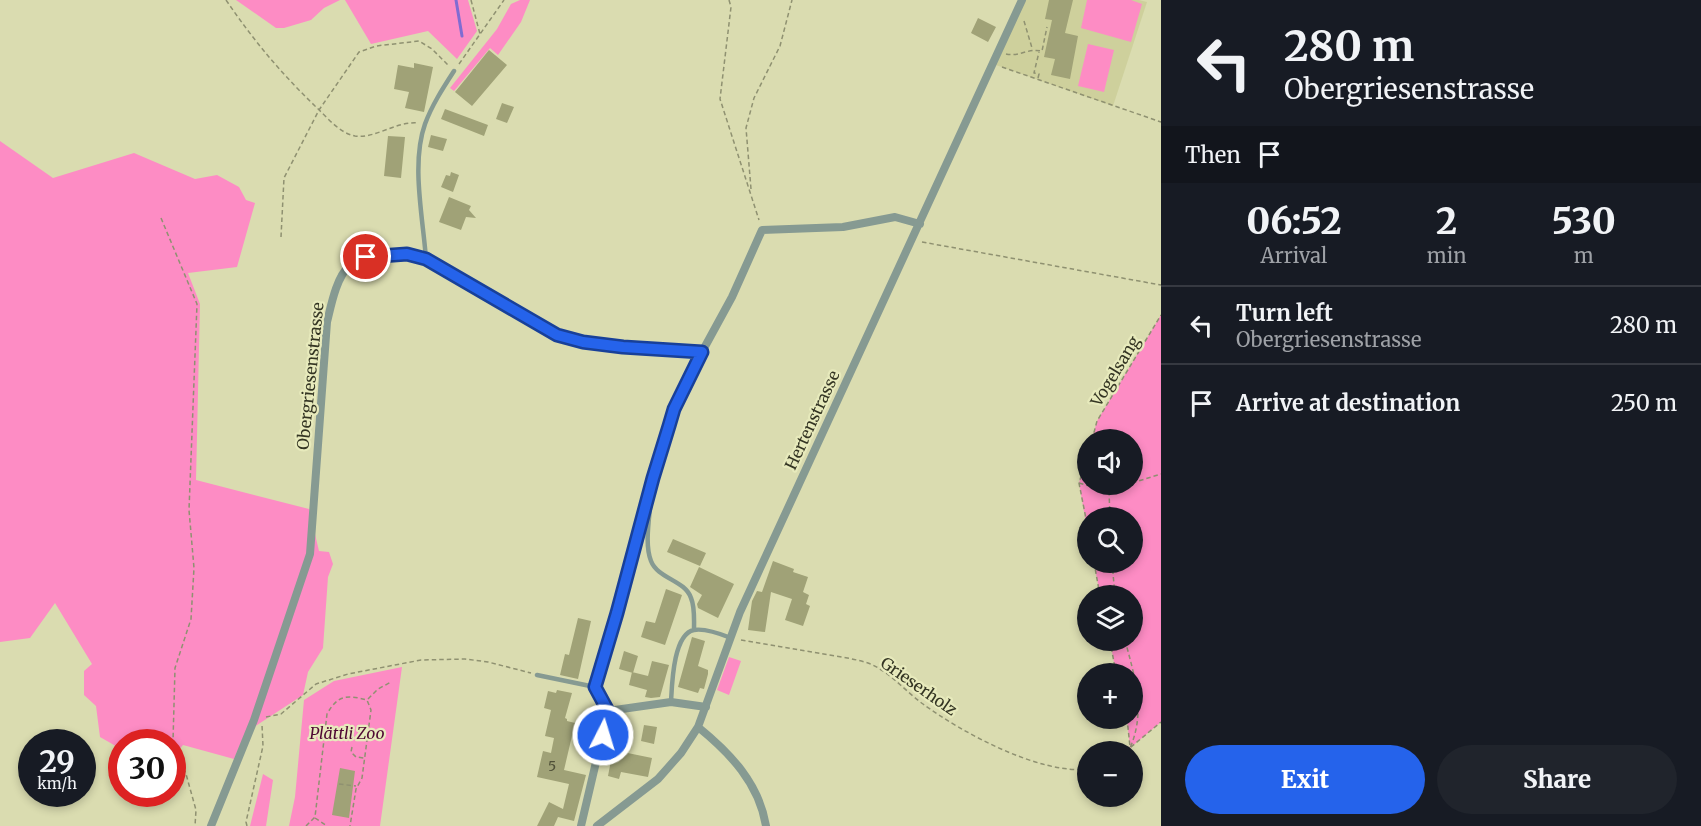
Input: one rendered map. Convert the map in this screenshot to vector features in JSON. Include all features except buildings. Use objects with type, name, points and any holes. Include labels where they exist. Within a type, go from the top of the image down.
[{"type":"street","name":"Hertenstrasse","points":[[597,826],[658,779],[681,753],[698,727],[748,595],[1022,0]]},
{"type":"street","points":[[581,826],[608,711],[595,687],[653,478],[674,409],[732,297],[762,230],[843,227],[895,217],[920,224]]},
{"type":"street","name":"Obergriesenstrasse","points":[[211,826],[254,720],[310,554],[327,322],[334,291],[348,266],[366,257],[407,254],[426,259],[557,335],[583,342],[623,347],[702,352]]},
{"type":"street","points":[[608,711],[671,702],[705,706]]},
{"type":"street","points":[[698,727],[734,761],[753,785],[763,810],[766,826]]},
{"type":"lane","points":[[426,259],[419,172],[420,146],[425,124],[439,94],[454,71]]},
{"type":"lane","points":[[653,478],[650,556],[656,569],[691,595],[694,630]]},
{"type":"lane","points":[[671,702],[673,666],[684,636],[694,630],[720,633],[731,638]]},
{"type":"lane","points":[[537,675],[595,687]]},
{"type":"path","points":[[226,0],[257,45],[279,71],[340,130],[355,136],[364,136],[407,122],[425,124]]},
{"type":"path","points":[[471,0],[480,35]]},
{"type":"path","points":[[281,237],[284,178],[319,110],[359,52],[375,46],[419,41],[432,49],[454,71],[504,0]]},
{"type":"path","points":[[729,0],[731,7],[720,99],[762,230]]},
{"type":"path","points":[[752,193],[746,128],[754,98],[780,46],[792,0]]},
{"type":"path","points":[[1016,12],[1022,15],[1032,49]]},
{"type":"path","points":[[1038,79],[1039,74],[1034,73],[1047,27]]},
{"type":"path","points":[[1008,55],[1032,49],[1040,51]]},
{"type":"path","points":[[993,64],[1161,122]]},
{"type":"path","points":[[161,218],[197,304],[189,510],[194,568],[191,619],[175,668],[172,741],[186,774],[196,810],[195,826]]},
{"type":"path","points":[[912,241],[1161,285]]},
{"type":"path","name":"Vogelsang","points":[[1095,429],[1097,421],[1161,315]]},
{"type":"path","points":[[1143,480],[1161,474]]},
{"type":"path","name":"Grieserholz","points":[[731,638],[842,657],[868,664],[889,675],[931,710],[993,745],[1052,766],[1077,768]]},
{"type":"path","points":[[1128,651],[1138,695],[1137,731],[1133,741]]},
{"type":"path","points":[[254,720],[281,714],[316,684],[421,660],[465,659],[488,662],[537,675]]},
{"type":"path","points":[[367,700],[378,689],[391,682]]},
{"type":"path","points":[[306,826],[315,817],[327,714],[332,704],[339,699],[351,696],[367,700]]},
{"type":"path","points":[[350,826],[357,787],[362,778],[371,710],[367,700]]},
{"type":"path","points":[[248,826],[246,822],[264,740],[263,726],[254,720]]},
{"type":"path","points":[[1138,741],[1161,722]]},
{"type":"path","points":[[352,747],[351,752],[356,757],[364,758]]},
{"type":"path","points":[[339,784],[357,787]]},
{"type":"path","points":[[315,817],[327,826]]},
{"type":"shaded area","points":[[1022,0],[1139,0],[1147,2],[1113,106],[993,64]]},
{"type":"green space","points":[[236,0],[340,0],[324,8],[311,20],[276,28]]},
{"type":"green space","points":[[345,0],[468,0],[477,31],[457,59],[428,31],[371,44]]},
{"type":"green space","points":[[520,0],[530,0],[521,22],[498,55],[490,48],[454,91],[450,88],[497,29],[511,4]]},
{"type":"green space","points":[[1087,0],[1131,0],[1142,4],[1131,42],[1081,28]]},
{"type":"green space","points":[[1088,44],[1114,50],[1104,92],[1078,86]]},
{"type":"green space","points":[[0,141],[53,178],[134,153],[195,179],[217,175],[239,187],[246,200],[255,203],[237,267],[188,273],[200,304],[196,480],[309,509],[319,551],[329,552],[333,564],[328,577],[323,648],[308,672],[303,695],[245,733],[234,759],[186,746],[186,729],[108,729],[108,742],[100,737],[96,706],[84,695],[84,671],[92,664],[55,603],[30,638],[0,642]]},
{"type":"green space","points":[[1161,315],[1161,722],[1138,741],[1129,741],[1128,729],[1143,729],[1143,663],[1114,663],[1112,651],[1143,651],[1143,585],[1098,585],[1096,573],[1143,573],[1143,507],[1083,507],[1081,495],[1143,495],[1143,429],[1095,429],[1097,421]]},
{"type":"green space","points":[[729,657],[741,661],[729,695],[717,690]]},
{"type":"green space","name":"Plättli Zoo","points":[[402,667],[380,826],[289,826],[295,797],[304,700],[334,681]]},
{"type":"green space","points":[[263,774],[273,780],[266,826],[250,826]]},
{"type":"waterway","points":[[456,0],[462,36]]},
{"type":"route","points":[[366,257],[407,254],[426,259],[557,335],[583,342],[623,347],[702,352],[674,409],[595,687],[608,711],[603,735]]}]
